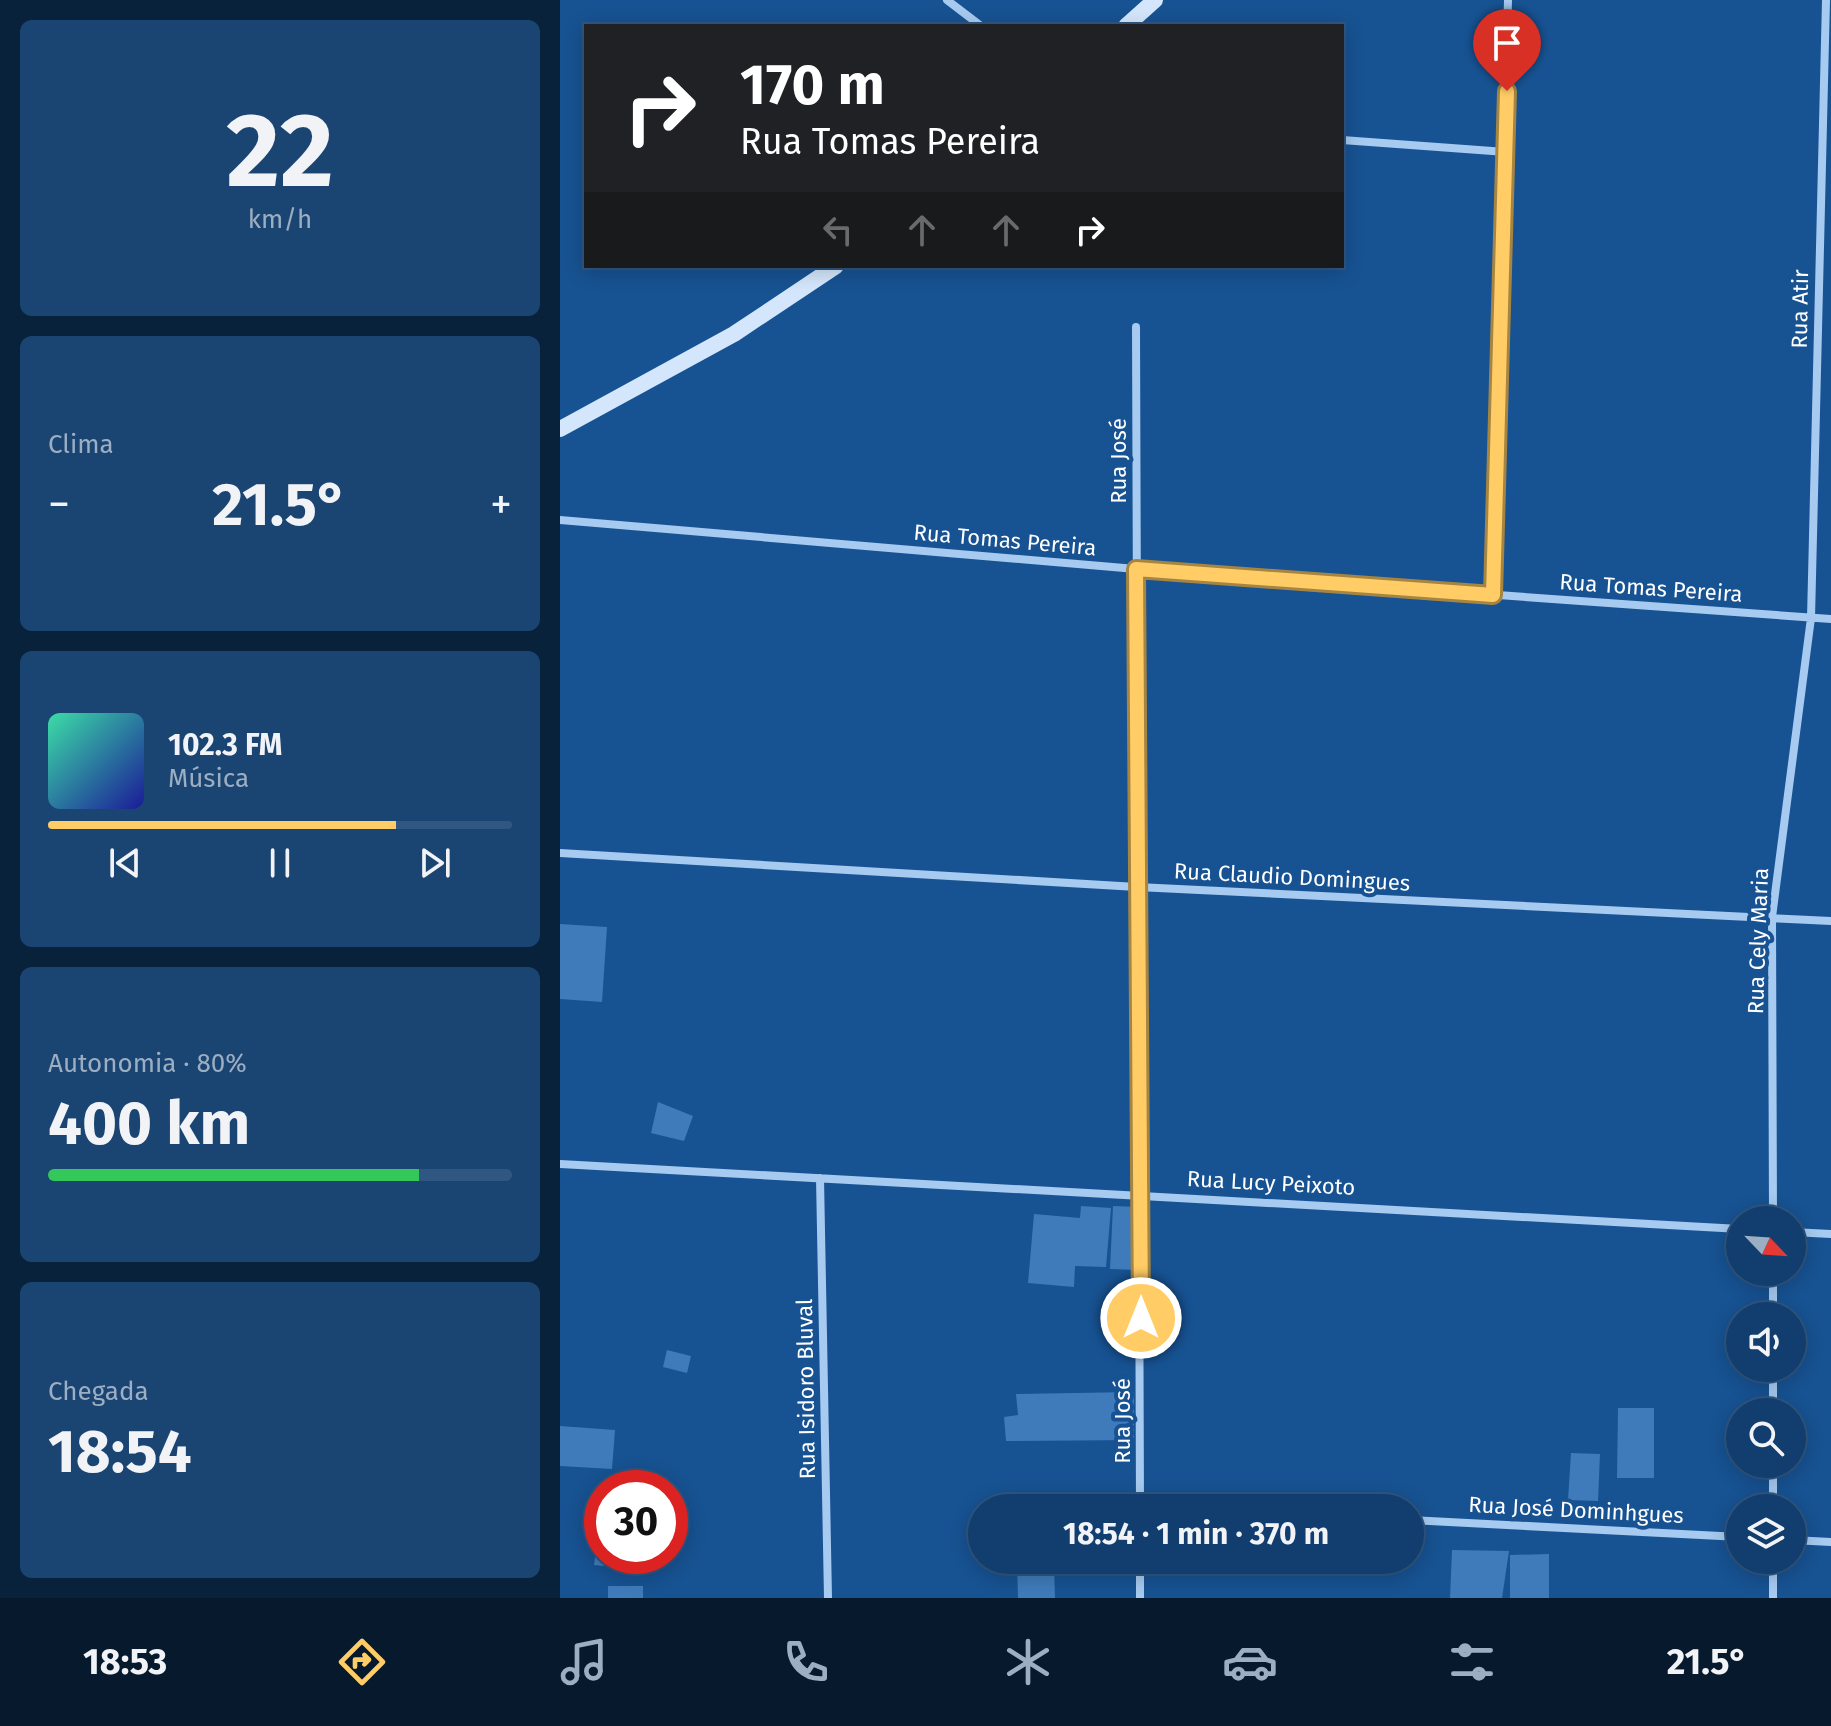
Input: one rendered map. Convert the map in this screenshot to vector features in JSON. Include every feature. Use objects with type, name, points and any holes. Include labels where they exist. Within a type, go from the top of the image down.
[{"type":"street","points":[[947,0],[978,24]]},
{"type":"street","points":[[1128,24],[1155,0]]},
{"type":"street","points":[[1493,595],[1508,0]]},
{"type":"street","name":"Rua Atir","points":[[1811,618],[1826,0]]},
{"type":"street","points":[[1344,140],[1506,152]]},
{"type":"street","points":[[560,429],[734,334],[833,268]]},
{"type":"street","name":"Rua José","points":[[1136,327],[1137,887],[1142,1193],[1140,1494]]},
{"type":"street","name":"Rua Tomas Pereira","points":[[560,520],[1136,569],[1831,619]]},
{"type":"street","name":"Rua Cely Maria","points":[[1773,1206],[1772,917],[1811,618]]},
{"type":"street","name":"Rua Claudio Domingues","points":[[560,853],[1137,887],[1831,921]]},
{"type":"street","name":"Rua Lucy Peixoto","points":[[560,1164],[1142,1193],[1726,1228]]},
{"type":"street","name":"Rua Isidoro Bluval","points":[[820,1178],[828,1598]]},
{"type":"street","points":[[1806,1233],[1831,1234]]},
{"type":"street","name":"Rua José Dominhgues","points":[[1424,1521],[1726,1536]]},
{"type":"street","points":[[1806,1541],[1831,1542]]},
{"type":"street","points":[[1140,1574],[1140,1598]]},
{"type":"street","points":[[1773,1574],[1773,1598]]},
{"type":"building","points":[[560,924],[607,927],[602,1002],[560,999]]},
{"type":"building","points":[[658,1102],[693,1116],[684,1141],[651,1133]]},
{"type":"building","points":[[1081,1206],[1111,1208],[1106,1267],[1075,1266],[1074,1287],[1028,1283],[1034,1214],[1080,1218]]},
{"type":"building","points":[[1113,1206],[1139,1207],[1137,1270],[1110,1269]]},
{"type":"building","points":[[667,1350],[691,1356],[687,1373],[663,1367]]},
{"type":"building","points":[[1134,1392],[1134,1440],[1006,1441],[1004,1417],[1018,1415],[1016,1394]]},
{"type":"building","points":[[1618,1408],[1654,1408],[1654,1478],[1617,1478]]},
{"type":"building","points":[[560,1426],[615,1430],[612,1469],[560,1466]]},
{"type":"building","points":[[1571,1453],[1600,1454],[1598,1501],[1568,1500]]},
{"type":"building","points":[[1452,1550],[1509,1551],[1502,1598],[1450,1598]]},
{"type":"building","points":[[1549,1554],[1549,1598],[1510,1598],[1510,1555]]},
{"type":"building","points":[[1017,1574],[1054,1574],[1055,1598],[1018,1598]]},
{"type":"building","points":[[608,1586],[643,1586],[643,1598],[608,1598]]},
{"type":"route","points":[[1141,1318],[1136,569],[1493,595],[1507,91]]}]
